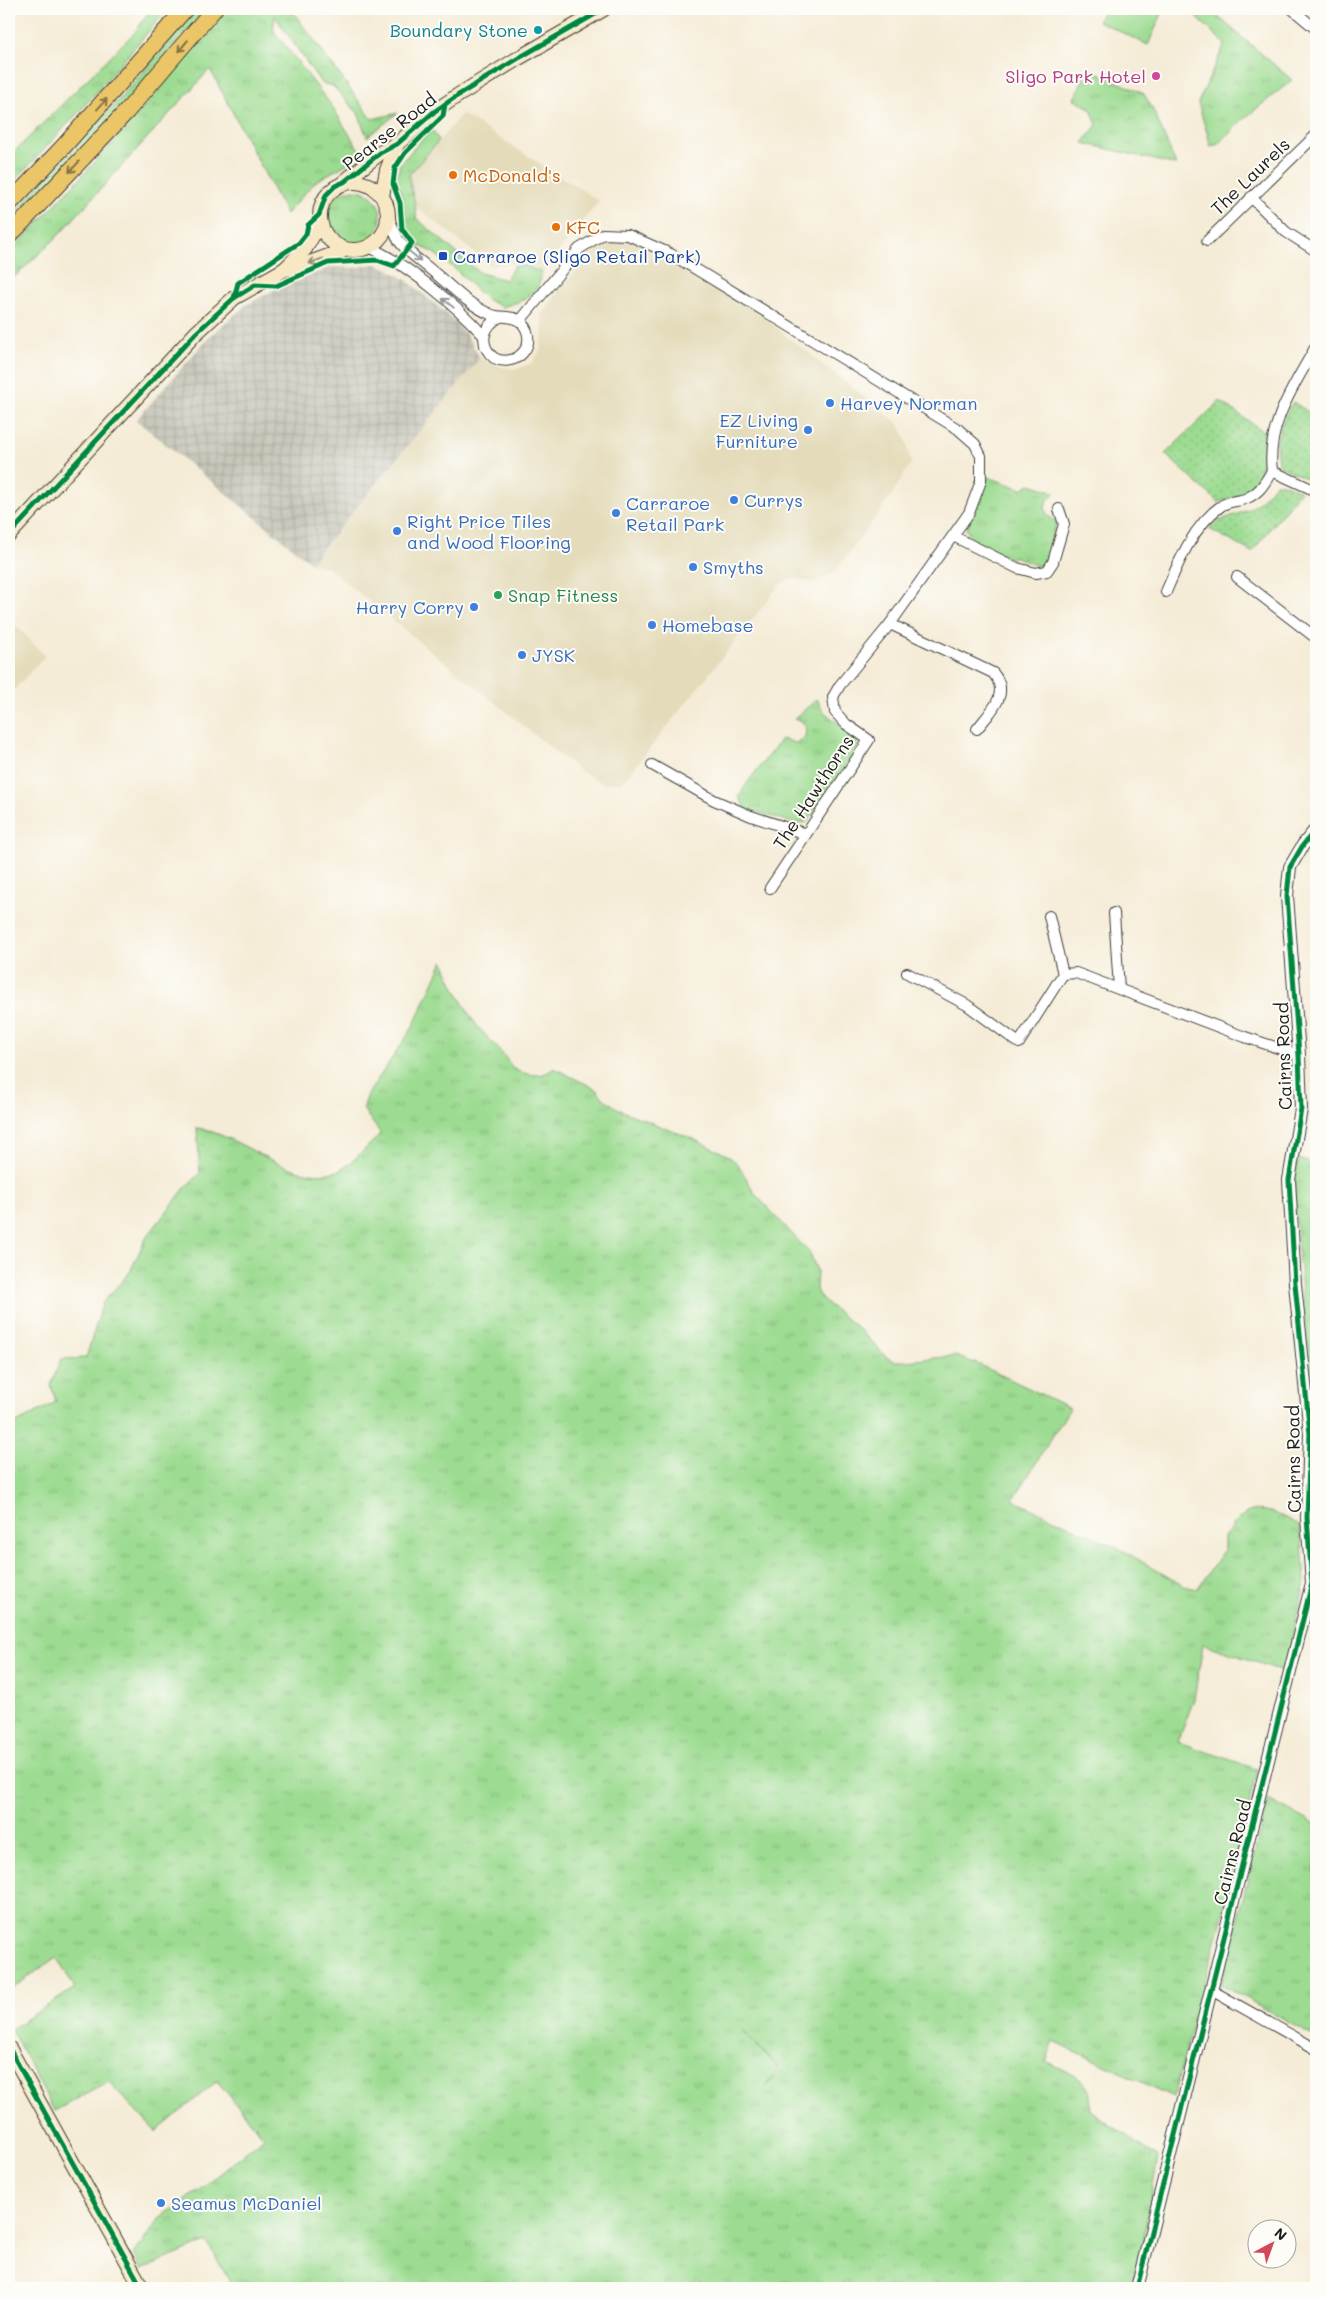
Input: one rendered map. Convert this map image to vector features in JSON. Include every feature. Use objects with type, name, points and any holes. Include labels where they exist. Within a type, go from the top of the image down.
[{"type":"highway","points":[[9,204],[64,146],[185,9]]},
{"type":"highway","points":[[9,236],[127,111],[214,9]]},
{"type":"main road","name":"Pearse Road","points":[[344,182],[380,153],[397,144],[457,96],[517,58],[604,9]]},
{"type":"main road","name":"Pearse Road","points":[[382,196],[387,170],[397,144]]},
{"type":"main road","points":[[344,182],[370,186],[382,196],[387,206],[389,217],[386,229],[379,240],[369,247],[358,251],[346,250],[331,242],[320,223],[319,210],[326,195],[335,186],[344,182]]},
{"type":"main road","points":[[9,535],[196,333],[234,298],[285,269],[305,249],[320,223]]},
{"type":"main road","points":[[285,269],[301,266],[346,250]]},
{"type":"main road","points":[[9,2048],[142,2288]]},
{"type":"street","points":[[1296,10],[1316,29]]},
{"type":"street","name":"The Laurels","points":[[1208,241],[1316,135]]},
{"type":"street","points":[[1251,197],[1286,232],[1316,251]]},
{"type":"street","points":[[389,217],[400,244],[470,302],[490,314],[500,317]]},
{"type":"street","name":"The Hawthorns","points":[[520,321],[579,249],[604,234],[628,235],[671,254],[958,429],[975,444],[981,456],[983,467],[981,481],[969,513],[890,624],[840,685],[833,697],[835,712],[846,724],[869,740],[770,888]]},
{"type":"street","points":[[369,247],[409,269],[469,319],[484,336]]},
{"type":"street","points":[[507,316],[520,321],[527,331],[528,342],[523,354],[509,362],[494,358],[484,345],[484,336],[487,328],[492,321],[500,317],[507,316]]},
{"type":"street","points":[[1166,592],[1191,540],[1206,519],[1223,504],[1246,498],[1260,490],[1272,471],[1275,429],[1282,407],[1316,346]]},
{"type":"street","points":[[1272,471],[1316,491]]},
{"type":"street","points":[[953,536],[1017,568],[1036,573],[1047,571],[1053,562],[1064,524],[1059,509]]},
{"type":"street","points":[[1237,577],[1316,638]]},
{"type":"street","points":[[890,624],[993,673],[1000,681],[1002,689],[998,700],[978,729]]},
{"type":"street","points":[[652,765],[714,800],[751,816],[806,834]]},
{"type":"street","name":"Cairns Road","points":[[1137,2288],[1312,1583],[1307,1518],[1313,1435],[1295,1284],[1289,1180],[1301,1109],[1299,1055],[1287,896],[1290,867],[1303,845],[1316,829]]},
{"type":"street","points":[[1114,913],[1119,989]]},
{"type":"street","points":[[907,973],[967,1005],[1019,1043],[1063,974],[1049,916]]},
{"type":"street","points":[[1063,974],[1076,973],[1245,1037],[1299,1055]]},
{"type":"street","points":[[1211,1990],[1316,2049]]},
{"type":"shaded area","points":[[462,114],[599,201],[542,273],[532,265],[520,262],[491,266],[417,207],[409,188],[409,175]]},
{"type":"shaded area","name":"Carraroe Retail Park","points":[[615,238],[641,240],[728,290],[898,423],[906,439],[911,463],[889,499],[835,572],[813,582],[790,579],[779,586],[623,782],[604,784],[578,770],[327,567],[311,564],[480,358],[504,368],[517,369],[532,363],[541,349],[543,324],[541,315],[564,284],[600,242]]},
{"type":"shaded area","points":[[375,264],[405,279],[447,314],[466,334],[480,358],[311,563],[136,420],[209,337],[246,305],[274,290],[331,267],[354,268]]},
{"type":"shaded area","points":[[9,618],[45,656],[9,695]]},
{"type":"green space","points":[[151,9],[168,9],[79,112],[9,187],[9,157],[135,32]]},
{"type":"green space","points":[[197,9],[206,9],[130,97],[9,227],[9,218],[117,102]]},
{"type":"green space","points":[[227,9],[291,9],[372,119],[398,113],[367,137],[358,113],[333,86],[321,83],[275,16],[273,30],[331,105],[361,153],[352,161],[316,181],[286,214],[210,69],[56,238],[9,282],[9,253],[121,133]]},
{"type":"green space","points":[[1104,9],[1164,9],[1148,45],[1098,21]]},
{"type":"green space","points":[[1188,9],[1209,9],[1292,80],[1240,122],[1219,144],[1211,146],[1198,103],[1225,44]]},
{"type":"green space","points":[[1088,68],[1144,94],[1154,112],[1176,165],[1083,143],[1097,125],[1091,109],[1074,99]]},
{"type":"green space","points":[[431,129],[439,140],[409,175],[416,218],[480,273],[506,280],[514,266],[527,266],[542,273],[537,288],[528,297],[502,307],[486,299],[454,268],[431,251],[413,243],[407,230],[401,193],[396,180],[400,164]]},
{"type":"green space","points":[[349,190],[359,190],[369,194],[377,202],[381,217],[377,232],[369,240],[359,244],[349,244],[339,240],[331,232],[327,222],[327,212],[331,202],[339,194]]},
{"type":"green space","points":[[1220,401],[1264,432],[1264,449],[1258,477],[1248,491],[1218,502],[1165,454]]},
{"type":"green space","points":[[1293,402],[1316,417],[1316,483],[1280,466],[1277,441],[1285,417]]},
{"type":"green space","points":[[988,477],[1022,489],[1030,484],[1055,492],[1046,502],[1045,510],[1048,516],[1057,522],[1042,568],[1014,556],[1012,559],[973,542],[966,529],[980,500]]},
{"type":"green space","points":[[1276,483],[1288,485],[1300,491],[1252,552],[1209,529],[1223,520],[1252,508]]},
{"type":"green space","points":[[817,699],[824,712],[857,738],[858,749],[807,822],[798,824],[746,809],[739,797],[745,786],[781,739],[796,743],[805,738],[806,728],[802,721],[794,719]]},
{"type":"green space","points":[[443,961],[459,995],[478,1027],[501,1052],[513,1069],[539,1075],[554,1068],[596,1089],[604,1099],[622,1111],[693,1139],[727,1155],[738,1164],[755,1194],[810,1253],[817,1271],[816,1290],[821,1299],[858,1328],[886,1357],[894,1361],[906,1361],[955,1356],[980,1365],[1070,1408],[1013,1500],[1120,1549],[1184,1586],[1197,1589],[1224,1551],[1224,1537],[1242,1516],[1256,1510],[1272,1512],[1301,1527],[1305,1581],[1285,1672],[1203,1644],[1194,1699],[1178,1742],[1257,1769],[1220,1926],[1173,2097],[1054,2041],[1046,2061],[1084,2083],[1090,2099],[1090,2110],[1158,2158],[1140,2256],[1131,2288],[245,2288],[240,2279],[232,2285],[207,2242],[142,2269],[134,2254],[160,2218],[202,2188],[264,2137],[217,2081],[156,2132],[109,2082],[54,2111],[11,2029],[75,1988],[56,1957],[9,1991],[9,1427],[56,1402],[51,1385],[61,1359],[86,1358],[103,1302],[130,1272],[146,1238],[185,1188],[200,1173],[197,1128],[232,1140],[286,1166],[305,1172],[322,1174],[340,1170],[355,1159],[381,1134],[363,1109],[368,1094],[413,1027]],"holes":[[[741,2029],[782,2070],[766,2087],[779,2069]]]},
{"type":"green space","points":[[1299,1159],[1316,1165],[1316,1414],[1298,1252],[1294,1179]]},
{"type":"green space","points":[[1268,1800],[1316,1825],[1316,2038],[1221,1984]]},
{"type":"cycle path","points":[[234,298],[238,283],[299,243],[306,234],[308,225],[319,215],[326,195],[335,186],[344,182],[380,153],[397,144],[435,111],[457,96],[604,9]]},
{"type":"cycle path","points":[[9,535],[196,333],[234,298],[255,285],[276,286],[328,263],[377,260],[394,266],[412,243],[402,229],[400,203],[393,184],[395,168],[405,153],[443,116],[445,104]]},
{"type":"cycle path","points":[[1137,2288],[1312,1583],[1307,1518],[1310,1434],[1295,1284],[1289,1180],[1301,1109],[1299,1055],[1287,896],[1290,867],[1303,845],[1316,829]]},
{"type":"cycle path","points":[[9,2048],[142,2288]]},
{"type":"place","name":"Boundary Stone","points":[[538,30]]},
{"type":"place","name":"Sligo Park Hotel","points":[[1156,76]]},
{"type":"place","name":"McDonald's","points":[[453,175]]},
{"type":"place","name":"KFC","points":[[556,227]]},
{"type":"place","name":"Carraroe (Sligo Retail Park)","points":[[443,256]]},
{"type":"place","name":"Harvey Norman","points":[[830,403]]},
{"type":"place","name":"EZ Living Furniture","points":[[808,430]]},
{"type":"place","name":"Currys","points":[[734,500]]},
{"type":"place","name":"Carraroe Retail Park","points":[[616,513]]},
{"type":"place","name":"Right Price Tiles and Wood Flooring","points":[[397,531]]},
{"type":"place","name":"Smyths","points":[[693,567]]},
{"type":"place","name":"Snap Fitness","points":[[498,595]]},
{"type":"place","name":"Harry Corry","points":[[474,607]]},
{"type":"place","name":"Homebase","points":[[652,625]]},
{"type":"place","name":"JYSK","points":[[522,655]]},
{"type":"place","name":"Seamus McDaniel","points":[[161,2203]]}]
